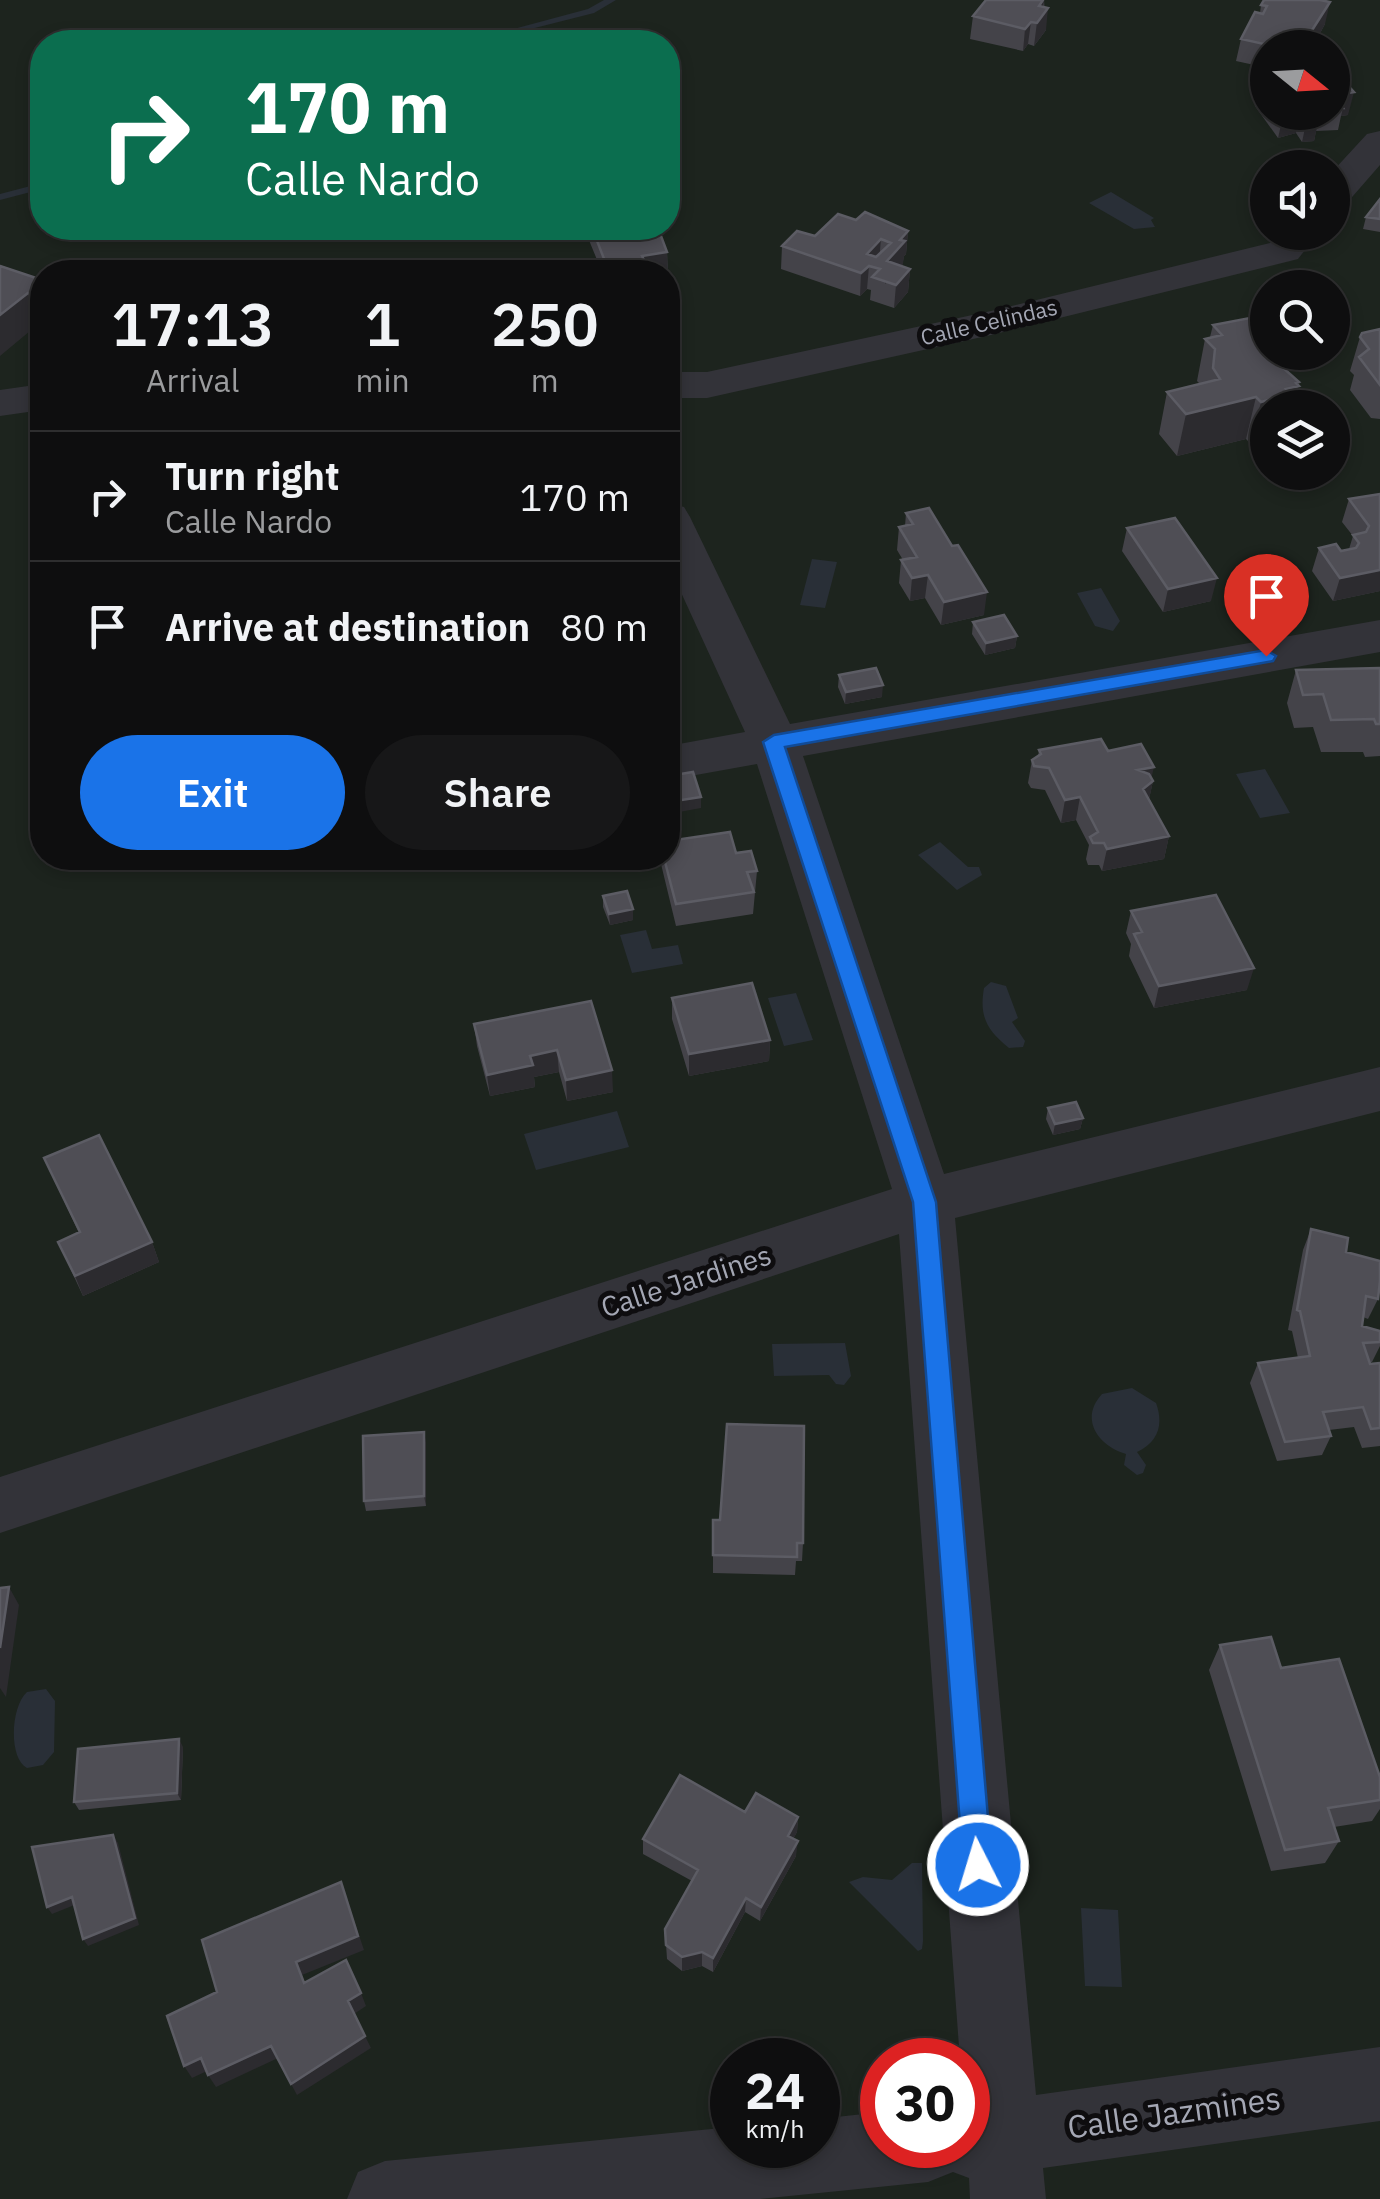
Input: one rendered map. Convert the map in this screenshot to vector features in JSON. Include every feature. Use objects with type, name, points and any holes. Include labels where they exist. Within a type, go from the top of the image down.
[{"type":"street","points":[[1350,176],[1380,142]]},
{"type":"street","name":"Calle Celindas","points":[[680,385],[707,385],[991,323],[1285,250]]},
{"type":"street","points":[[0,403],[30,399]]},
{"type":"street","points":[[680,542],[774,742],[924,1202],[991,2159]]},
{"type":"street","points":[[680,761],[1380,636]]},
{"type":"street","name":"Calle Jardines","points":[[0,1505],[924,1202],[1380,1089]]},
{"type":"street","name":"Calle Jazmines","points":[[991,2159],[1380,2084]]},
{"type":"street","points":[[385,2199],[860,2152]]},
{"type":"shaded area","points":[[0,0],[1380,0],[1380,2199],[0,2199]]},
{"type":"shaded area","points":[[1111,192],[1154,218],[1151,220],[1155,227],[1134,229],[1089,203]]},
{"type":"shaded area","points":[[812,559],[837,562],[825,608],[800,605]]},
{"type":"shaded area","points":[[1101,588],[1120,621],[1113,631],[1095,626],[1077,593]]},
{"type":"shaded area","points":[[1265,769],[1290,813],[1260,818],[1236,774]]},
{"type":"shaded area","points":[[940,842],[968,867],[979,867],[982,875],[957,890],[918,855]]},
{"type":"shaded area","points":[[646,930],[652,949],[678,945],[683,964],[632,973],[620,935]]},
{"type":"shaded area","points":[[991,982],[1006,986],[1018,1018],[1012,1022],[1025,1041],[1023,1047],[1009,1048],[986,1022],[984,988]]},
{"type":"shaded area","points":[[796,993],[813,1040],[784,1046],[768,998]]},
{"type":"shaded area","points":[[617,1111],[629,1147],[536,1170],[524,1134]]},
{"type":"shaded area","points":[[845,1343],[851,1376],[844,1385],[836,1384],[829,1375],[774,1376],[772,1344]]},
{"type":"shaded area","points":[[1132,1388],[1156,1403],[1159,1419],[1154,1438],[1137,1452],[1146,1465],[1143,1473],[1137,1475],[1124,1465],[1126,1454],[1107,1445],[1092,1422],[1095,1403],[1102,1394]]},
{"type":"shaded area","points":[[46,1689],[55,1701],[54,1752],[43,1765],[27,1768],[14,1743],[15,1720],[27,1692]]},
{"type":"shaded area","points":[[912,1863],[922,1863],[923,1941],[918,1951],[849,1882],[863,1877],[892,1880]]},
{"type":"shaded area","points":[[1081,1908],[1118,1910],[1122,1987],[1085,1986]]},
{"type":"building","points":[[986,0],[1043,0],[1039,6],[1048,8],[1037,23],[1031,22],[1025,29],[973,16]]},
{"type":"building","points":[[1264,0],[1330,2],[1312,30],[1250,30],[1250,41],[1241,39],[1255,12],[1263,14],[1267,6],[1261,5]]},
{"type":"building","points":[[1380,199],[1380,219],[1366,217]]},
{"type":"building","points":[[865,212],[908,231],[900,240],[905,241],[887,261],[910,269],[896,285],[872,277],[880,269],[869,266],[861,273],[782,246],[797,231],[815,236],[838,214],[856,220]],"holes":[[[881,239],[891,243],[876,257],[867,254]]]},
{"type":"building","points":[[597,240],[662,240],[667,252],[642,256],[644,260],[604,260]]},
{"type":"building","points":[[0,266],[30,276],[30,294],[0,315]]},
{"type":"building","points":[[1250,318],[1250,370],[1286,370],[1299,386],[1287,390],[1250,390],[1250,398],[1186,414],[1167,392],[1220,379],[1213,368],[1215,349],[1205,339],[1222,335],[1213,325]]},
{"type":"building","points":[[1380,329],[1380,385],[1359,357],[1369,349],[1360,337],[1362,333]]},
{"type":"building","points":[[1380,494],[1380,570],[1340,578],[1319,548],[1336,544],[1341,551],[1356,548],[1359,543],[1353,535],[1366,532],[1369,526],[1349,499]]},
{"type":"building","points":[[929,508],[987,592],[944,602],[928,575],[912,578],[901,560],[917,557],[899,527],[913,524],[906,513]]},
{"type":"building","points":[[1175,518],[1217,578],[1168,589],[1127,528]]},
{"type":"building","points":[[1004,615],[1017,636],[986,643],[973,622]]},
{"type":"building","points":[[876,668],[883,685],[846,692],[839,675]]},
{"type":"building","points":[[1380,668],[1380,724],[1374,719],[1331,720],[1323,694],[1303,695],[1296,670]]},
{"type":"building","points":[[1101,739],[1108,751],[1141,744],[1154,767],[1138,770],[1149,774],[1153,781],[1143,789],[1169,836],[1107,849],[1104,843],[1093,843],[1090,837],[1098,832],[1080,797],[1065,800],[1049,768],[1034,766],[1032,760],[1041,754],[1039,750]]},
{"type":"building","points":[[693,772],[701,797],[680,800],[680,774]]},
{"type":"building","points":[[730,832],[736,853],[751,851],[757,871],[747,872],[754,892],[676,904],[667,870],[680,870],[680,839]]},
{"type":"building","points":[[627,891],[633,909],[609,914],[603,896]]},
{"type":"building","points":[[1216,895],[1254,968],[1159,986],[1134,934],[1142,932],[1131,911]]},
{"type":"building","points":[[752,983],[770,1040],[689,1054],[672,998]]},
{"type":"building","points":[[591,1001],[612,1070],[566,1080],[557,1050],[530,1056],[533,1065],[487,1075],[474,1024]]},
{"type":"building","points":[[1076,1102],[1083,1118],[1055,1124],[1048,1108]]},
{"type":"building","points":[[99,1135],[152,1242],[75,1276],[58,1242],[80,1232],[44,1158]]},
{"type":"building","points":[[1311,1229],[1348,1238],[1346,1252],[1380,1261],[1378,1299],[1366,1296],[1362,1326],[1380,1331],[1380,1342],[1363,1343],[1370,1364],[1380,1363],[1380,1428],[1371,1429],[1363,1407],[1323,1412],[1331,1436],[1285,1442],[1258,1363],[1310,1356],[1297,1310]]},
{"type":"building","points":[[727,1424],[804,1426],[803,1543],[797,1543],[797,1557],[713,1555],[713,1520],[720,1520]]},
{"type":"building","points":[[424,1432],[424,1496],[364,1501],[363,1436]]},
{"type":"building","points":[[9,1587],[0,1648],[0,1588]]},
{"type":"building","points":[[1271,1637],[1281,1668],[1339,1659],[1380,1777],[1380,1800],[1328,1808],[1339,1841],[1285,1850],[1220,1645]]},
{"type":"building","points":[[179,1739],[177,1793],[74,1802],[78,1749]]},
{"type":"building","points":[[680,1775],[745,1812],[756,1793],[798,1817],[788,1836],[798,1841],[761,1907],[746,1898],[713,1958],[702,1952],[682,1957],[666,1945],[665,1929],[698,1870],[643,1839]]},
{"type":"building","points":[[113,1835],[135,1918],[83,1939],[72,1897],[47,1907],[32,1847]]},
{"type":"building","points":[[341,1882],[358,1936],[296,1962],[304,1983],[346,1960],[361,1993],[348,2001],[365,2036],[291,2084],[271,2046],[208,2075],[201,2058],[184,2066],[167,2016],[217,1992],[202,1940]]},
{"type":"waterway","points":[[517,30],[591,11],[611,0]]},
{"type":"waterway","points":[[0,197],[30,189]]},
{"type":"route","points":[[978,1865],[924,1202],[774,742],[1266,656]]}]
